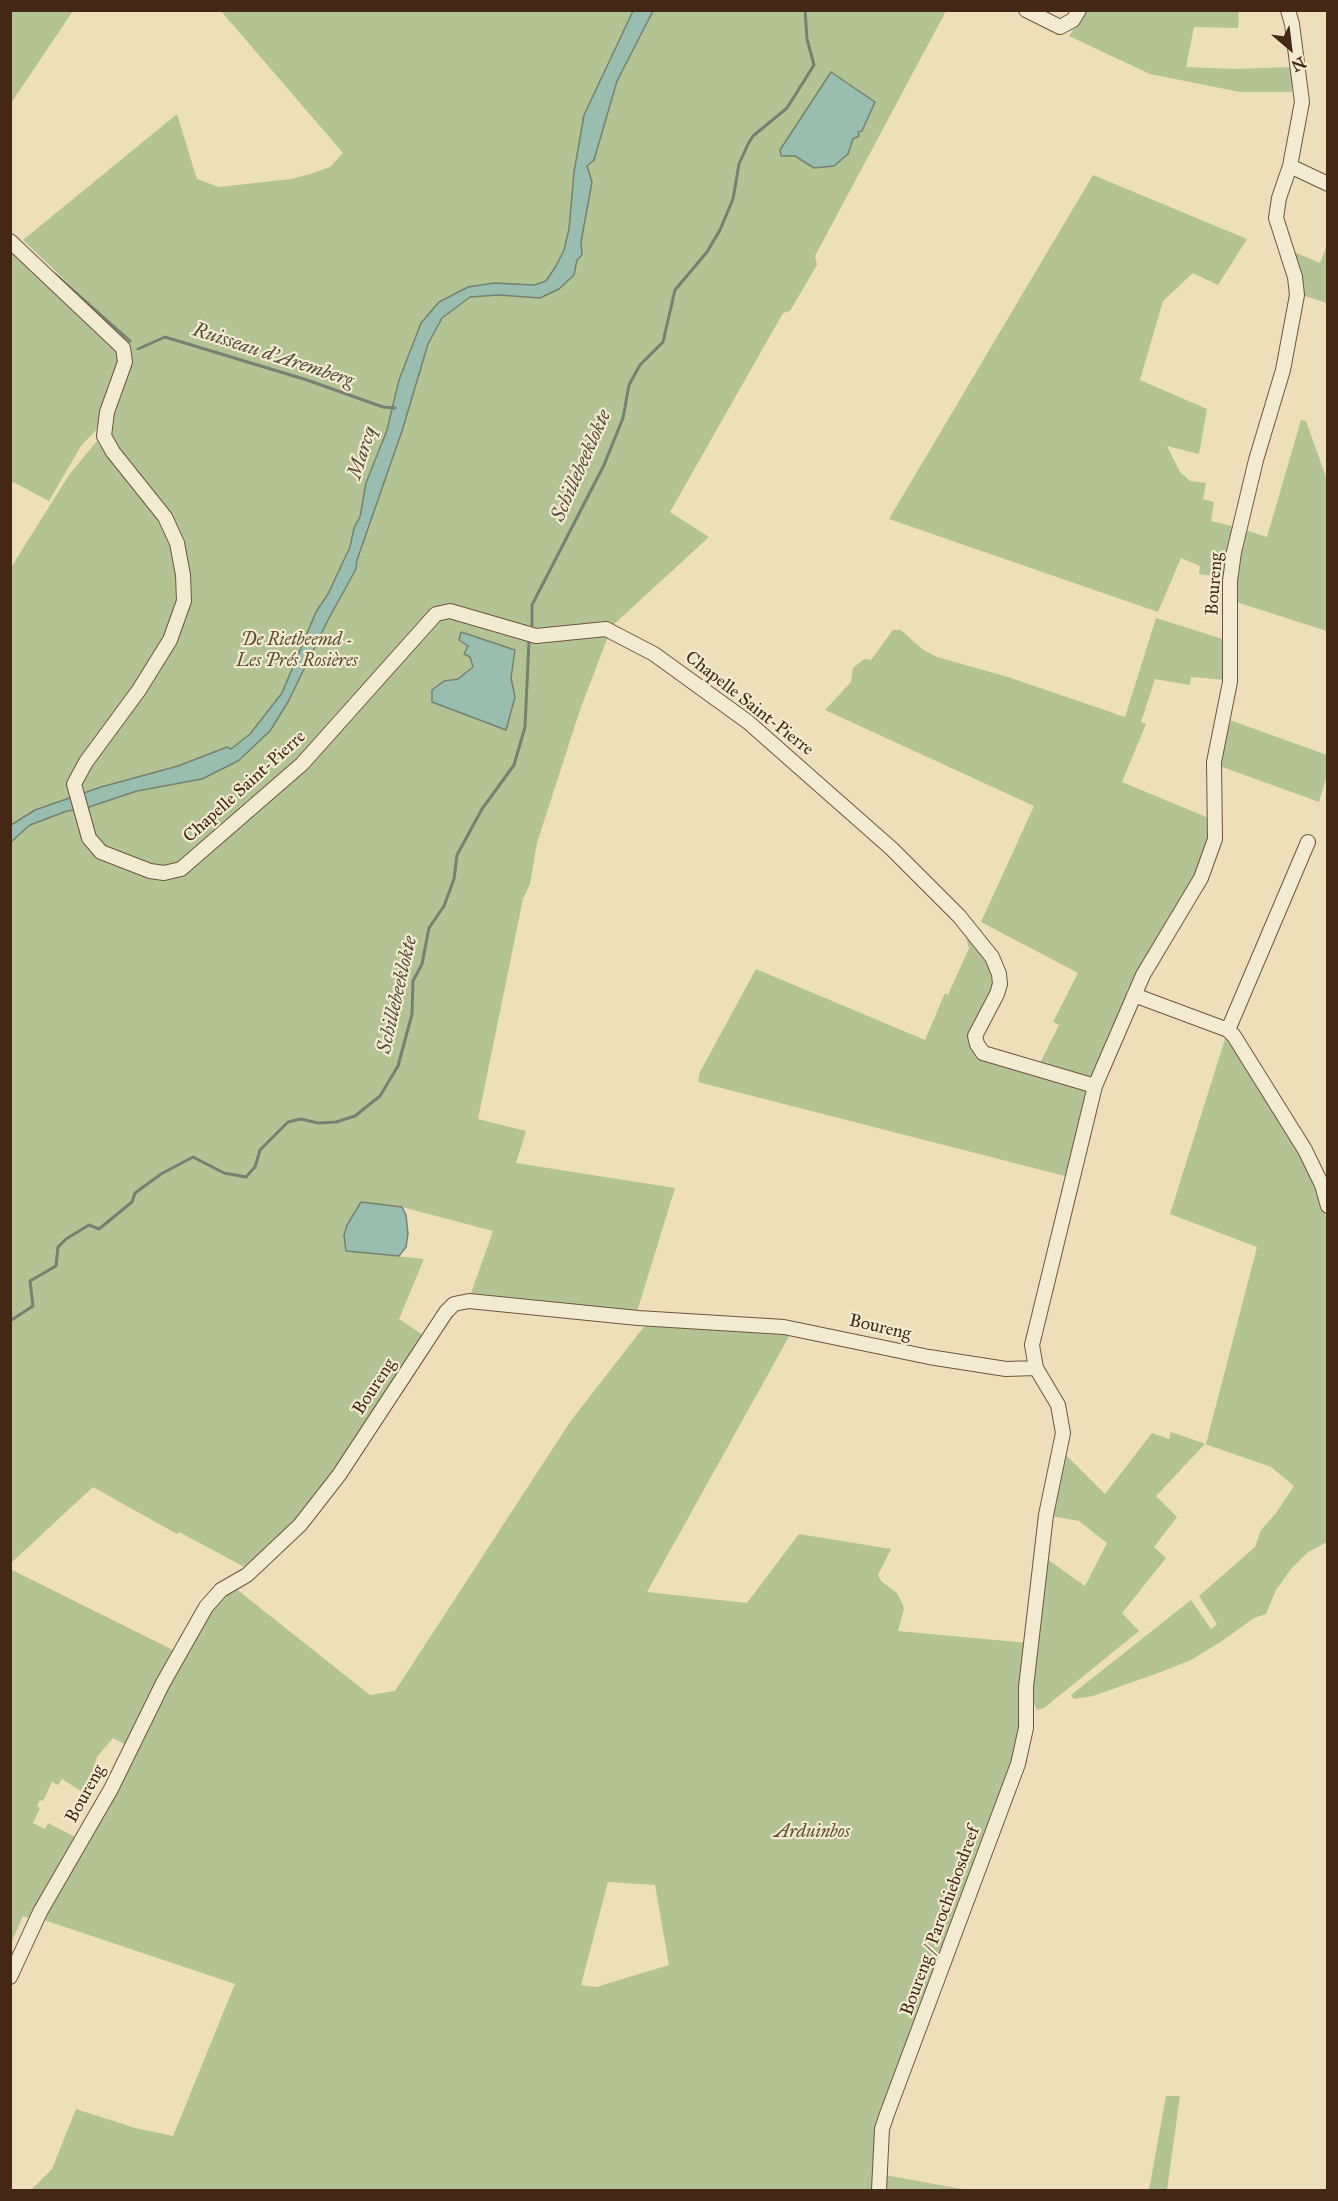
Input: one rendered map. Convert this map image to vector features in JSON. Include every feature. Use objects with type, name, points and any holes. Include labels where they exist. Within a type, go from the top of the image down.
[{"type":"street","points":[[1026,10],[1060,27],[1073,21],[1078,10]]},
{"type":"street","name":"Boureng","points":[[1026,1728],[1026,1687],[1039,1596],[1046,1515],[1064,1433],[1058,1405],[1036,1368],[1032,1344],[1095,1086],[1134,995],[1201,878],[1215,839],[1214,762],[1230,681],[1230,581],[1234,552],[1256,460],[1283,370],[1297,296],[1295,277],[1276,218],[1279,198],[1290,166],[1302,102],[1292,24],[1288,10]]},
{"type":"street","points":[[1290,166],[1328,184]]},
{"type":"street","name":"Chapelle Saint-Pierre","points":[[10,241],[123,348],[125,362],[107,412],[104,436],[113,452],[165,517],[177,543],[183,575],[183,601],[170,640],[139,690],[86,762],[73,789],[89,838],[101,852],[122,862],[164,873],[181,869],[302,764],[436,614],[450,611],[536,636],[606,629],[654,654],[748,722],[892,849],[959,916],[992,957],[1000,978],[997,994],[975,1036],[976,1044],[983,1053],[1095,1086]]},
{"type":"street","points":[[1228,1030],[1308,842]]},
{"type":"street","points":[[1134,995],[1228,1030],[1241,1046],[1301,1142],[1313,1165],[1328,1206]]},
{"type":"street","name":"Boureng","points":[[10,1977],[40,1912],[111,1789],[163,1683],[206,1607],[220,1590],[254,1570],[300,1525],[339,1475],[446,1312],[454,1304],[469,1301],[638,1318],[784,1327],[929,1357],[1006,1369],[1036,1368]]},
{"type":"street","name":"Boureng / Parochiebosdreef","points":[[879,2190],[884,2125],[1018,1764],[1026,1728]]},
{"type":"green space","points":[[10,11],[73,11],[11,103]]},
{"type":"green space","name":"De Rietbeemd - Les Prés Rosières","points":[[221,11],[946,11],[815,256],[817,265],[790,311],[783,313],[670,512],[709,537],[612,626],[580,710],[537,843],[530,884],[523,899],[478,1119],[526,1131],[516,1163],[675,1188],[636,1315],[470,1296],[493,1231],[402,1207],[373,1205],[356,1208],[344,1235],[346,1251],[424,1259],[399,1319],[426,1337],[301,1518],[248,1569],[179,1532],[177,1534],[93,1487],[11,1563],[10,569],[69,475],[101,436],[128,362],[88,309],[91,305],[23,240],[177,114],[197,179],[219,187],[291,179],[310,174],[330,167],[343,153]]},
{"type":"green space","points":[[1085,11],[1239,11],[1238,28],[1194,27],[1186,67],[1235,69],[1292,67],[1292,92],[1240,92],[1150,74],[1069,36]]},
{"type":"green space","points":[[1093,175],[1247,239],[1218,285],[1193,273],[1163,301],[1140,380],[1207,409],[1199,454],[1167,446],[1180,472],[1190,481],[1206,483],[1203,499],[1214,502],[1211,521],[1236,527],[1226,578],[1199,574],[1200,566],[1181,558],[1158,612],[889,519]]},
{"type":"green space","points":[[1327,245],[1327,303],[1302,295],[1287,249],[1320,263]]},
{"type":"green space","points":[[10,246],[122,355],[101,425],[81,446],[49,501],[11,481]]},
{"type":"green space","points":[[1301,420],[1306,421],[1327,480],[1327,631],[1233,601],[1234,579],[1245,530],[1267,537]]},
{"type":"green space","points":[[1156,618],[1226,640],[1227,680],[1191,677],[1190,685],[1155,679],[1141,722],[1146,724],[1122,782],[1211,819],[1208,851],[1087,1088],[1065,1176],[698,1082],[700,1072],[756,969],[925,1040],[945,993],[948,995],[969,948],[965,933],[968,932],[992,970],[995,985],[972,1035],[970,1047],[976,1052],[1038,1067],[1059,1025],[1053,1022],[1078,973],[981,922],[1034,806],[825,710],[851,682],[853,668],[864,659],[871,660],[893,630],[901,630],[922,649],[937,657],[1008,677],[1125,717]]},
{"type":"green space","points":[[1227,719],[1327,755],[1327,775],[1319,802],[1217,765]]},
{"type":"green space","points":[[1226,1036],[1286,1125],[1319,1195],[1327,1220],[1327,1542],[1308,1552],[1291,1569],[1276,1590],[1266,1614],[1254,1618],[1191,1660],[1093,1696],[1074,1699],[1071,1695],[1191,1600],[1211,1629],[1217,1624],[1199,1596],[1255,1547],[1261,1530],[1276,1513],[1294,1486],[1271,1467],[1205,1444],[1156,1496],[1177,1517],[1154,1547],[1166,1558],[1122,1613],[1139,1631],[1044,1708],[1037,1710],[1030,1695],[1047,1559],[1085,1586],[1107,1543],[1079,1521],[1051,1516],[1065,1454],[1105,1494],[1152,1433],[1169,1439],[1171,1432],[1206,1444],[1257,1247],[1170,1214]]},
{"type":"green space","name":"Arduinbos","points":[[646,1324],[791,1333],[647,1592],[747,1603],[799,1534],[891,1549],[878,1575],[881,1581],[897,1593],[902,1603],[904,1609],[898,1631],[1028,1643],[1021,1724],[1012,1763],[880,2118],[885,2175],[967,2190],[31,2190],[52,2169],[76,2109],[135,2128],[173,2136],[235,1984],[41,1919],[204,1617],[224,1594],[235,1588],[370,1695],[395,1691],[570,1422]],"holes":[[[608,1882],[655,1885],[669,1965],[596,1987],[581,1985]]]},
{"type":"green space","points":[[10,1569],[177,1652],[130,1747],[113,1738],[97,1757],[93,1770],[81,1791],[62,1779],[58,1785],[52,1782],[43,1801],[40,1800],[37,1806],[40,1808],[33,1823],[45,1829],[48,1823],[79,1839],[33,1920],[23,1916],[11,1943]]},
{"type":"green space","points":[[1166,2096],[1180,2096],[1167,2190],[1149,2190]]},
{"type":"shaded area","points":[[633,11],[653,11],[617,81],[594,160],[587,166],[592,182],[581,242],[582,255],[577,260],[574,275],[559,289],[540,298],[499,295],[470,297],[442,318],[428,344],[356,569],[288,702],[270,731],[238,761],[202,779],[137,791],[83,809],[67,811],[30,825],[11,842],[11,825],[35,810],[101,787],[178,766],[227,747],[231,749],[250,734],[282,693],[316,612],[328,594],[350,547],[354,528],[360,517],[366,483],[387,430],[399,380],[421,323],[439,302],[468,287],[494,283],[534,285],[546,281],[556,266],[564,250],[569,229],[574,172],[584,115]]},
{"type":"shaded area","points":[[831,72],[875,102],[862,131],[858,132],[859,136],[853,139],[848,154],[834,166],[814,168],[795,156],[781,156],[780,150]]},
{"type":"shaded area","points":[[461,632],[515,650],[511,678],[515,697],[506,730],[432,702],[432,690],[444,681],[458,679],[473,667],[470,657],[464,654],[468,646],[459,640]]},
{"type":"shaded area","points":[[361,1202],[402,1207],[406,1215],[408,1234],[406,1247],[399,1256],[346,1251],[344,1235],[347,1225]]},
{"type":"waterway","name":"Schillebeeklokte","points":[[532,625],[532,605],[604,465],[623,418],[629,385],[640,365],[663,342],[675,290],[707,252],[720,230],[733,199],[739,164],[748,144],[753,136],[787,108],[814,65],[807,39],[805,10]]},
{"type":"waterway","name":"Ruisseau d'Aremberg","points":[[55,274],[130,341]]},
{"type":"waterway","name":"Ruisseau d'Aremberg","points":[[138,349],[165,337],[307,380],[383,407],[395,408]]},
{"type":"waterway","name":"Schillebeeklokte","points":[[10,1321],[33,1306],[30,1281],[56,1266],[58,1247],[66,1239],[89,1225],[99,1229],[132,1202],[135,1193],[161,1174],[193,1157],[224,1173],[246,1177],[255,1167],[260,1150],[288,1122],[301,1119],[318,1123],[336,1122],[355,1116],[380,1096],[398,1066],[412,1014],[413,981],[422,964],[429,928],[444,906],[454,879],[457,855],[482,809],[514,765],[525,727],[529,641]]},
{"type":"water label","name":"Marcq","points":[[363,453]]}]
